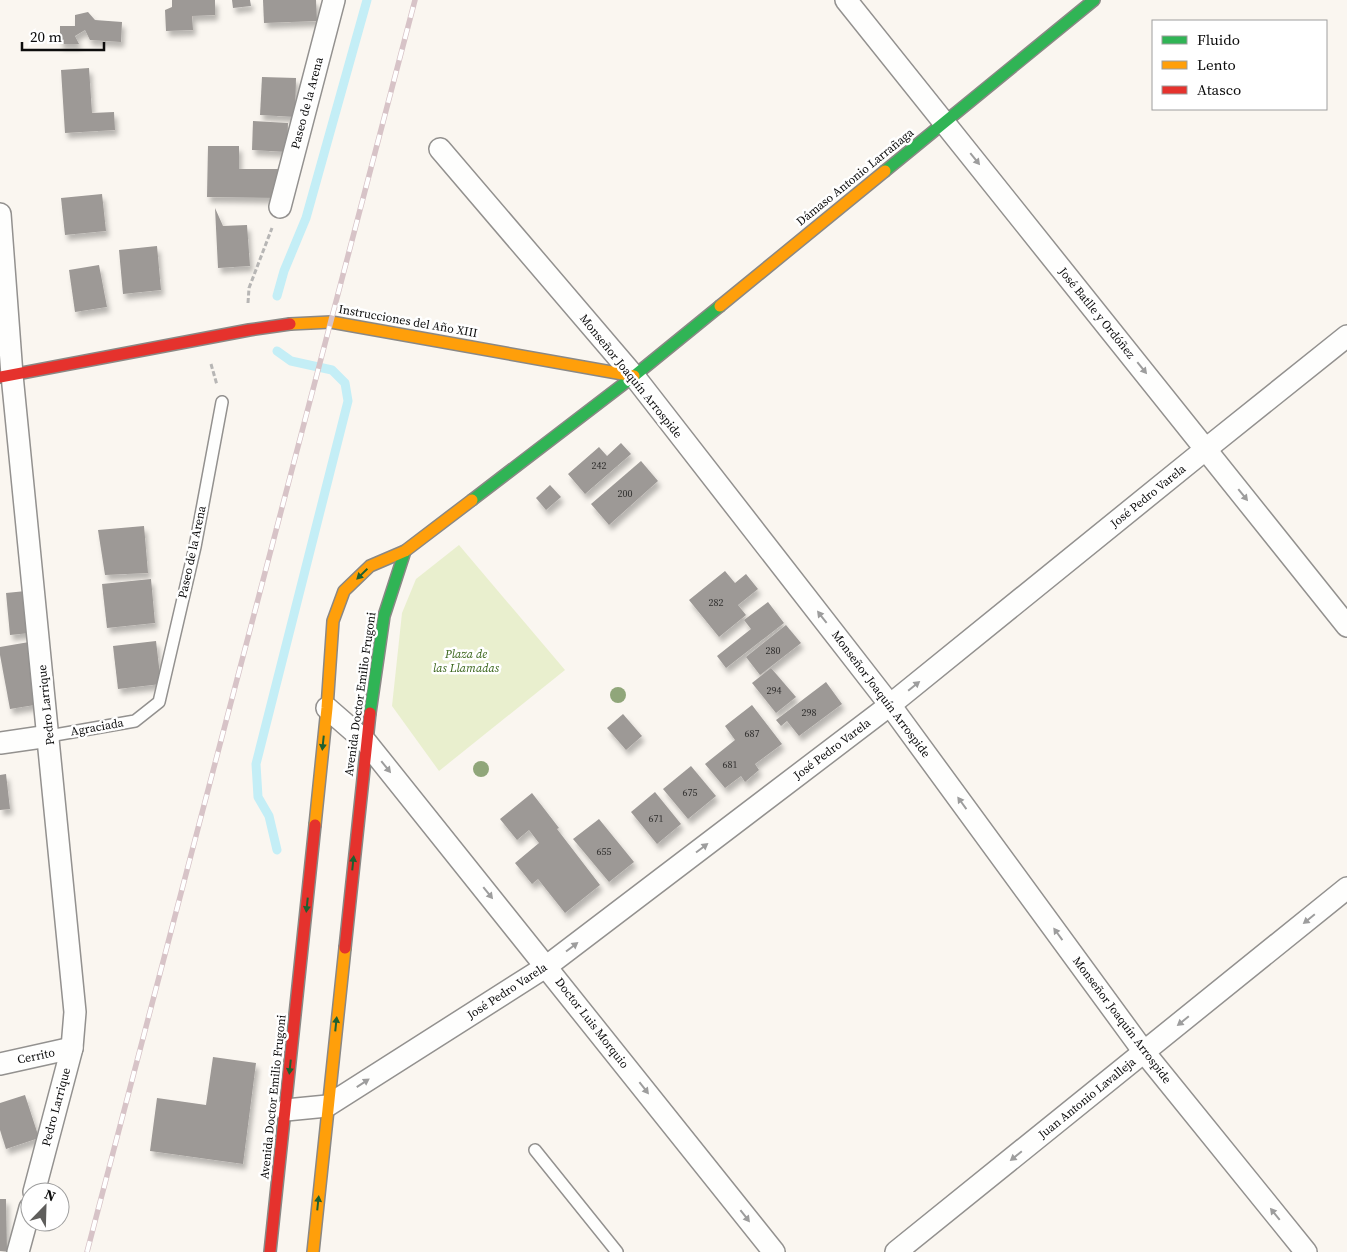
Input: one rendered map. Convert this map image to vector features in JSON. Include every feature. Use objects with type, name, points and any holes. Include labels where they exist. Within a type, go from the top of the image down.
[{"type":"street","name":"Paseo de la Arena","points":[[280,207],[334,0]]},
{"type":"street","name":"José Batlle y Ordóñez","points":[[846,0],[1347,626]]},
{"type":"street","name":"Dámaso Antonio Larrañaga","points":[[405,551],[634,376],[1094,0]]},
{"type":"street","name":"Monseñor Joaquín Arrospide","points":[[440,149],[634,376],[890,705],[1144,1052],[1306,1252]]},
{"type":"street","name":"Pedro Larrique","points":[[0,214],[6,376],[49,736],[75,1012],[72,1048],[37,1182]]},
{"type":"street","name":"Instrucciones del Año XIII","points":[[6,376],[295,323],[331,322],[634,376]]},
{"type":"street","name":"José Pedro Varela","points":[[286,1110],[327,1106],[547,966],[890,705],[1347,336]]},
{"type":"street","name":"Avenida Doctor Emilio Frugoni","points":[[270,1252],[327,708],[333,621],[344,591],[370,566],[405,551]]},
{"type":"street","name":"Avenida Doctor Emilio Frugoni","points":[[313,1252],[366,742],[384,616],[405,551]]},
{"type":"street","name":"Doctor Luis Morquio","points":[[327,708],[366,742],[774,1252]]},
{"type":"street","name":"Agraciada","points":[[0,743],[49,736]]},
{"type":"street","name":"Juan Antonio Lavalleja","points":[[896,1252],[1347,888]]},
{"type":"street","name":"Cerrito","points":[[0,1064],[72,1048]]},
{"type":"street","points":[[18,1252],[23,1232]]},
{"type":"lane","name":"Paseo de la Arena","points":[[159,702],[195,547],[222,402]]},
{"type":"lane","name":"Agraciada","points":[[49,736],[135,721],[159,702]]},
{"type":"lane","points":[[535,1150],[617,1252]]},
{"type":"path","points":[[249,288],[280,207]]},
{"type":"path","points":[[203,339],[222,402]]},
{"type":"green space","name":"Plaza de las Llamadas","points":[[459,545],[565,670],[439,771],[392,706],[402,613],[416,579]]},
{"type":"building","points":[[172,0],[215,0],[215,15],[192,16],[193,30],[166,31],[165,10],[172,7]]},
{"type":"building","points":[[232,0],[250,0],[251,6],[233,8]]},
{"type":"building","points":[[263,0],[316,0],[317,21],[264,23]]},
{"type":"building","points":[[88,12],[95,20],[122,22],[121,42],[90,40],[85,30],[75,36],[79,44],[60,44],[60,26],[75,26],[75,15]]},
{"type":"building","points":[[89,68],[92,113],[114,112],[115,130],[65,133],[61,70]]},
{"type":"building","points":[[262,77],[296,78],[295,117],[260,115]]},
{"type":"building","points":[[253,121],[288,123],[287,152],[252,150]]},
{"type":"building","points":[[208,146],[239,146],[239,169],[279,169],[279,198],[207,197]]},
{"type":"building","points":[[102,194],[106,231],[65,235],[61,198]]},
{"type":"building","points":[[215,208],[223,226],[247,225],[250,266],[218,268]]},
{"type":"building","points":[[157,246],[161,290],[123,294],[119,250]]},
{"type":"building","points":[[99,265],[107,307],[75,312],[69,270]]},
{"type":"building","points":[[621,443],[631,454],[585,494],[568,474],[599,447],[607,456]]},
{"type":"building","points":[[641,461],[658,481],[609,525],[591,504]]},
{"type":"building","points":[[550,485],[561,497],[546,510],[536,498]]},
{"type":"building","points":[[144,526],[148,573],[105,575],[98,530]]},
{"type":"building","points":[[725,571],[735,583],[746,574],[758,589],[738,605],[746,615],[719,637],[689,600]]},
{"type":"building","points":[[151,579],[155,623],[107,628],[102,584]]},
{"type":"building","points":[[26,591],[30,633],[10,635],[6,593]]},
{"type":"building","points":[[768,602],[784,623],[726,668],[717,656],[751,629],[744,620]]},
{"type":"building","points":[[786,625],[801,643],[760,675],[746,657]]},
{"type":"building","points":[[156,641],[161,684],[118,689],[113,646]]},
{"type":"building","points":[[29,642],[41,704],[10,709],[0,647]]},
{"type":"building","points":[[771,668],[796,697],[776,713],[752,683]]},
{"type":"building","points":[[826,682],[842,704],[799,736],[787,721],[781,726],[776,720]]},
{"type":"building","points":[[752,705],[782,744],[755,764],[759,770],[745,782],[741,776],[725,788],[705,764],[735,740],[725,726]]},
{"type":"building","points":[[623,714],[642,736],[626,750],[607,728]]},
{"type":"building","points":[[691,766],[716,796],[688,819],[663,789]]},
{"type":"building","points":[[6,774],[10,809],[0,810],[0,775]]},
{"type":"building","points":[[655,792],[681,824],[657,844],[631,812]]},
{"type":"building","points":[[532,793],[600,885],[565,913],[538,879],[532,884],[515,863],[539,843],[529,830],[517,840],[500,819]]},
{"type":"building","points":[[599,819],[634,862],[609,882],[573,839]]},
{"type":"building","points":[[213,1057],[256,1063],[243,1164],[150,1151],[157,1098],[206,1105]]},
{"type":"building","points":[[25,1095],[39,1138],[6,1149],[0,1130],[0,1103]]},
{"type":"building","points":[[0,1199],[6,1199],[7,1251],[0,1251]]},
{"type":"waterway","points":[[277,296],[284,271],[306,218],[367,0]]},
{"type":"waterway","points":[[277,351],[291,361],[332,370],[345,383],[348,401],[256,764],[258,797],[269,816],[277,850]]},
{"type":"railway","points":[[87,1252],[415,0]]},
{"type":"traffic: fast","points":[[885,171],[1094,0]]},
{"type":"traffic: fast","points":[[472,500],[634,376],[720,306]]},
{"type":"traffic: fast","points":[[370,713],[384,616],[405,551]]},
{"type":"traffic: slow","points":[[720,306],[885,171]]},
{"type":"traffic: slow","points":[[290,324],[331,322],[634,376]]},
{"type":"traffic: slow","points":[[315,825],[327,708],[333,621],[344,591],[370,566],[405,551],[472,500]]},
{"type":"traffic: slow","points":[[313,1252],[345,948]]},
{"type":"traffic: jam","points":[[0,377],[290,324]]},
{"type":"traffic: jam","points":[[345,948],[370,713]]},
{"type":"traffic: jam","points":[[270,1252],[315,825]]}]
